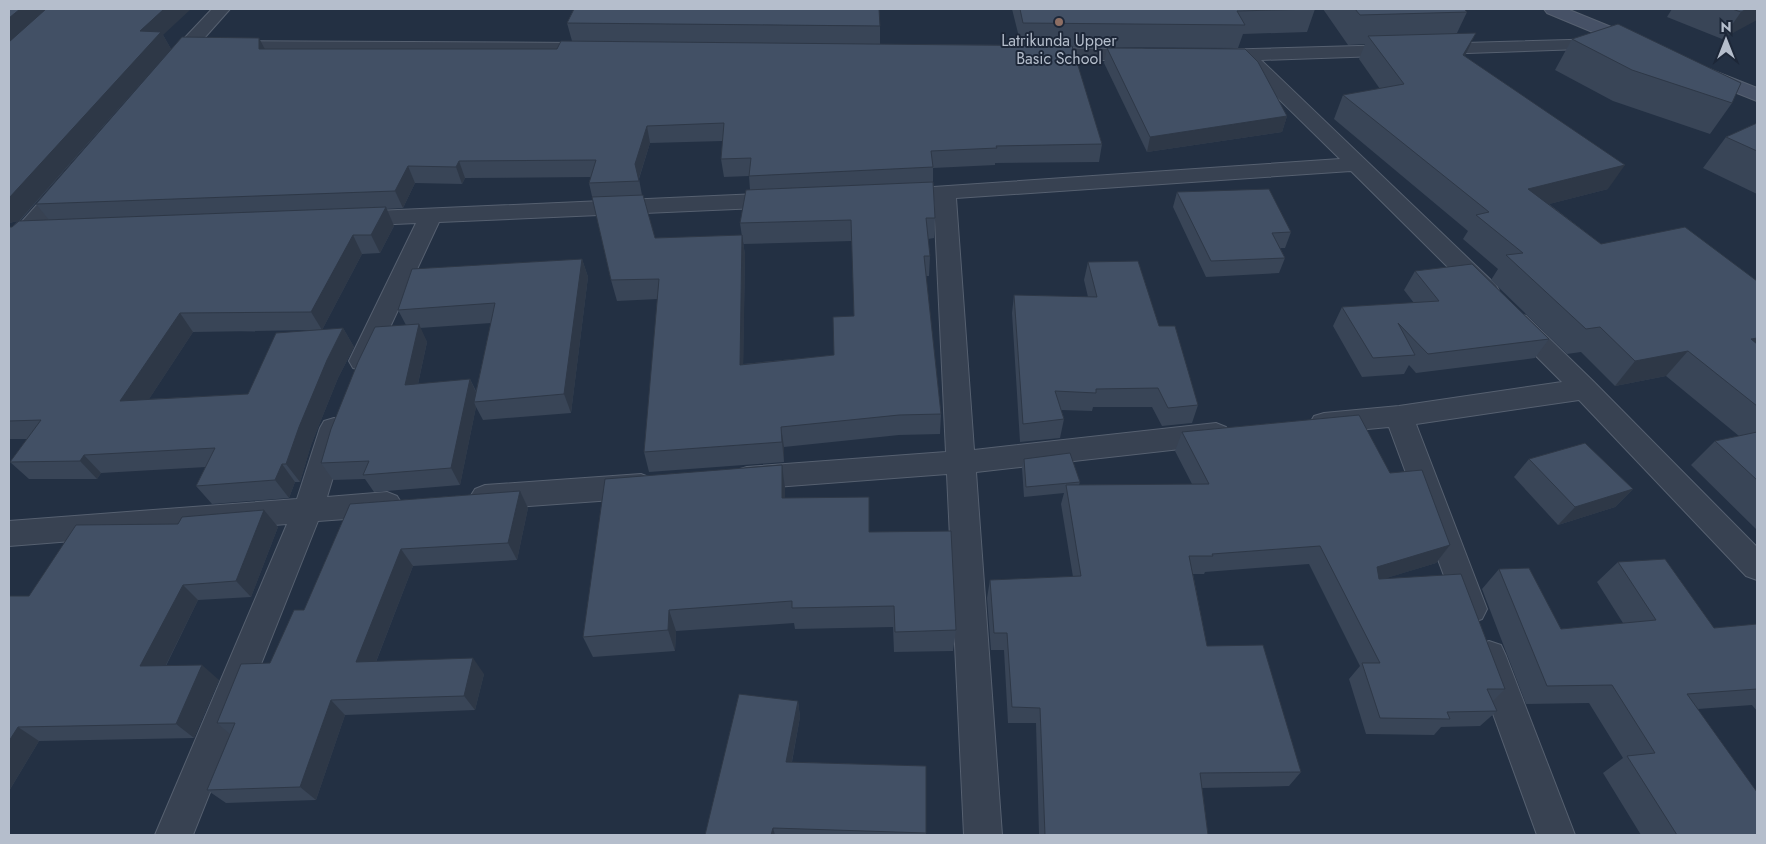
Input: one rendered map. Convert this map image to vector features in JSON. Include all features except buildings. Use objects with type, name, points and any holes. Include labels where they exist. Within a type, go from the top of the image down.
[{"type":"street","points":[[155,82],[221,9]]},
{"type":"street","points":[[1553,9],[1650,50]]},
{"type":"street","points":[[1196,56],[1632,43]]},
{"type":"street","points":[[186,46],[596,50]]},
{"type":"street","points":[[1016,54],[1156,55]]},
{"type":"street","points":[[1246,56],[1585,389],[1757,567]]},
{"type":"street","points":[[1686,65],[1757,95]]},
{"type":"street","points":[[876,196],[945,193],[1358,164]]},
{"type":"street","points":[[9,250],[18,231],[78,171]]},
{"type":"street","points":[[945,193],[983,835]]},
{"type":"street","points":[[333,219],[807,199]]},
{"type":"street","points":[[174,835],[308,509],[327,446],[346,396],[432,216]]},
{"type":"street","points":[[18,231],[57,230]]},
{"type":"street","points":[[1300,426],[1399,416],[1585,389]]},
{"type":"street","points":[[1399,416],[1556,835]]},
{"type":"street","points":[[724,480],[962,462],[1242,431]]},
{"type":"street","points":[[456,499],[664,484]]},
{"type":"street","points":[[9,533],[417,502]]},
{"type":"place","name":"Latrikunda Upper Basic School","points":[[1059,22]]}]
